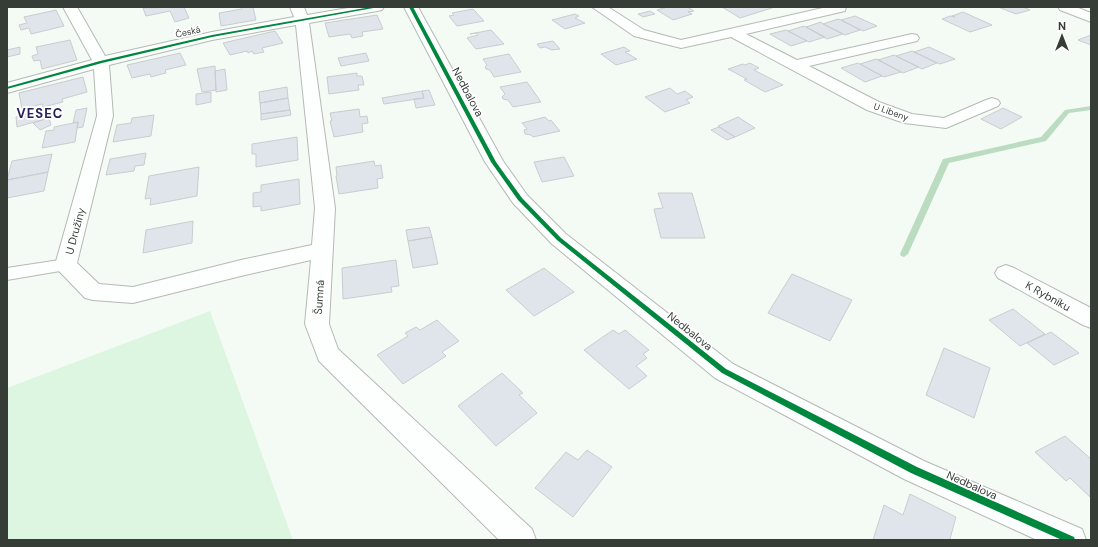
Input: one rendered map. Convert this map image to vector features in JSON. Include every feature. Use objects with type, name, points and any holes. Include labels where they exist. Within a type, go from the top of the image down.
[{"type":"street","name":"U Družiny","points":[[70,7],[101,62],[105,116],[66,265],[93,292],[134,295],[241,268],[323,250]]},
{"type":"street","name":"Česká","points":[[7,88],[101,62],[299,14],[376,7]]},
{"type":"street","name":"Nedbalova","points":[[411,7],[494,162],[520,199],[559,239],[724,371],[914,470],[1071,540]]},
{"type":"street","points":[[599,7],[639,33],[681,44],[840,8]]},
{"type":"street","points":[[1065,7],[1091,18]]},
{"type":"street","name":"Šumná","points":[[299,14],[325,208],[317,324],[328,354],[521,540]]},
{"type":"street","name":"U Libeny","points":[[732,32],[873,106],[910,119],[946,123],[992,103]]},
{"type":"street","points":[[794,65],[912,38]]},
{"type":"street","name":"K Rybníku","points":[[1006,273],[1091,319]]},
{"type":"lane","points":[[7,274],[66,265]]},
{"type":"green space","points":[[210,311],[293,540],[7,540],[7,388]]},
{"type":"building","points":[[184,7],[189,18],[175,22],[170,11],[146,16],[143,8]]},
{"type":"building","points":[[241,7],[253,7],[256,20],[221,26],[219,13],[242,9]]},
{"type":"building","points":[[667,7],[687,7],[694,11],[688,12],[692,14],[673,20],[657,10]]},
{"type":"building","points":[[722,7],[775,7],[740,18]]},
{"type":"building","points":[[998,7],[1023,7],[1030,10],[1016,14]]},
{"type":"building","points":[[473,9],[484,21],[457,26],[449,16],[454,15],[452,13]]},
{"type":"building","points":[[56,10],[64,26],[31,34],[29,28],[21,30],[19,25],[27,23],[24,17]]},
{"type":"building","points":[[650,11],[655,14],[643,17],[638,14]]},
{"type":"building","points":[[963,12],[992,25],[970,32],[942,19],[950,16],[955,17],[952,16]]},
{"type":"building","points":[[575,14],[579,16],[575,18],[585,23],[565,29],[552,20]]},
{"type":"building","points":[[377,15],[383,29],[362,32],[363,36],[352,38],[350,34],[329,37],[325,23]]},
{"type":"building","points":[[855,16],[877,26],[863,31],[841,20]]},
{"type":"building","points":[[838,19],[860,30],[845,35],[823,24]]},
{"type":"building","points":[[821,22],[843,34],[827,39],[806,27]]},
{"type":"building","points":[[804,26],[825,37],[809,42],[788,31]]},
{"type":"building","points":[[491,30],[504,44],[476,49],[467,38],[478,35],[476,33],[470,34]]},
{"type":"building","points":[[786,30],[807,41],[791,46],[770,34]]},
{"type":"building","points":[[275,31],[283,43],[262,48],[264,52],[254,54],[252,51],[248,53],[247,51],[230,55],[223,43]]},
{"type":"building","points":[[1091,35],[1091,45],[1078,40]]},
{"type":"building","points":[[70,40],[77,60],[42,69],[40,60],[34,61],[32,56],[38,54],[36,47]]},
{"type":"building","points":[[553,41],[560,49],[552,50],[545,47],[540,48],[537,44]]},
{"type":"building","points":[[20,47],[20,54],[7,57],[7,50]]},
{"type":"building","points":[[624,47],[630,51],[625,52],[637,59],[616,65],[601,54]]},
{"type":"building","points":[[929,47],[955,59],[940,64],[914,52]]},
{"type":"building","points":[[912,51],[937,63],[922,69],[896,56]]},
{"type":"building","points":[[180,53],[186,65],[165,70],[166,73],[151,77],[150,74],[132,78],[127,65]]},
{"type":"building","points":[[366,53],[369,61],[341,66],[338,58]]},
{"type":"building","points":[[509,54],[521,72],[494,77],[490,70],[486,69],[485,67],[487,65],[483,59]]},
{"type":"building","points":[[894,55],[919,67],[903,73],[878,60]]},
{"type":"building","points":[[876,59],[901,72],[884,77],[860,64]]},
{"type":"building","points":[[750,63],[759,68],[754,70],[783,85],[765,92],[744,80],[747,79],[728,69]]},
{"type":"building","points":[[858,63],[882,76],[865,82],[841,68]]},
{"type":"building","points":[[215,66],[216,90],[202,92],[197,69]]},
{"type":"building","points":[[225,69],[227,90],[216,92],[215,71]]},
{"type":"building","points":[[357,73],[357,76],[362,76],[364,85],[358,85],[359,90],[329,94],[327,77]]},
{"type":"building","points":[[83,77],[87,92],[62,99],[63,102],[43,107],[42,104],[22,109],[19,93]]},
{"type":"building","points":[[527,82],[541,102],[513,107],[508,100],[503,99],[502,97],[505,94],[500,87]]},
{"type":"building","points":[[287,87],[288,98],[260,103],[259,92]]},
{"type":"building","points":[[670,88],[677,94],[685,91],[693,97],[686,100],[690,103],[665,112],[645,97]]},
{"type":"building","points":[[429,90],[435,105],[416,108],[414,99],[424,98],[422,91]]},
{"type":"building","points":[[422,91],[424,98],[384,104],[382,98]]},
{"type":"building","points":[[211,92],[211,102],[196,105],[196,94]]},
{"type":"building","points":[[288,98],[290,110],[261,114],[260,103]]},
{"type":"building","points":[[87,108],[83,127],[77,128],[78,122],[73,123],[76,110]]},
{"type":"building","points":[[1003,108],[1022,117],[1001,129],[981,119]]},
{"type":"building","points":[[359,109],[360,117],[367,116],[368,123],[362,124],[363,132],[334,137],[330,121],[332,121],[330,113]]},
{"type":"building","points":[[42,110],[45,119],[17,127],[16,117]]},
{"type":"building","points":[[290,110],[291,115],[261,120],[261,114]]},
{"type":"building","points":[[154,115],[151,136],[113,142],[117,125],[131,123],[132,118]]},
{"type":"building","points":[[545,117],[549,121],[551,120],[560,131],[533,137],[525,134],[524,130],[527,129],[522,123]]},
{"type":"building","points":[[738,117],[755,128],[735,137],[718,126]]},
{"type":"building","points":[[49,118],[51,125],[40,130],[33,123]]},
{"type":"building","points":[[78,122],[75,142],[42,148],[46,131],[54,130],[54,127]]},
{"type":"building","points":[[719,127],[735,137],[727,140],[711,130]]},
{"type":"building","points":[[297,137],[298,160],[256,167],[256,154],[252,154],[252,144]]},
{"type":"building","points":[[146,153],[144,165],[135,166],[134,171],[106,175],[110,159]]},
{"type":"building","points":[[52,154],[48,172],[7,180],[12,161]]},
{"type":"building","points":[[564,157],[574,176],[542,182],[534,162]]},
{"type":"building","points":[[374,161],[375,166],[381,165],[383,178],[377,179],[378,188],[339,194],[336,167]]},
{"type":"building","points":[[199,167],[197,196],[150,205],[151,198],[145,199],[149,176]]},
{"type":"building","points":[[48,172],[44,191],[7,198],[7,180]]},
{"type":"building","points":[[299,179],[300,204],[261,211],[261,206],[253,207],[253,193],[261,192],[261,185]]},
{"type":"building","points":[[658,193],[692,193],[705,238],[661,238],[654,209],[663,208]]},
{"type":"building","points":[[193,221],[192,243],[143,253],[146,230]]},
{"type":"building","points":[[429,227],[432,237],[408,241],[406,230]]},
{"type":"building","points":[[432,237],[438,264],[413,268],[408,241]]},
{"type":"building","points":[[396,260],[399,286],[391,287],[392,292],[343,299],[342,268]]},
{"type":"building","points":[[544,268],[574,292],[534,316],[506,290]]},
{"type":"building","points":[[792,274],[852,300],[830,341],[768,313]]},
{"type":"building","points":[[1013,309],[1045,334],[1020,346],[989,320]]},
{"type":"building","points":[[437,320],[459,341],[442,352],[446,356],[403,384],[377,355],[408,336],[405,333],[416,327],[420,330]]},
{"type":"building","points":[[613,330],[619,334],[625,330],[649,350],[643,354],[647,358],[636,366],[647,376],[629,389],[584,350]]},
{"type":"building","points":[[1051,332],[1079,353],[1054,365],[1027,343]]},
{"type":"building","points":[[944,348],[990,368],[974,418],[926,395]]},
{"type":"building","points":[[502,373],[523,393],[519,395],[537,413],[496,446],[458,406]]},
{"type":"building","points":[[1065,436],[1091,459],[1090,497],[1070,478],[1066,481],[1035,452]]},
{"type":"building","points":[[587,450],[612,467],[573,517],[535,488],[566,452],[578,460]]},
{"type":"building","points":[[910,494],[956,517],[950,539],[952,540],[873,540],[884,505],[903,515]]},
{"type":"waterway","points":[[904,254],[946,161],[1043,139],[1067,111],[1091,108]]},
{"type":"cycle path","points":[[7,88],[101,62],[212,36],[377,7]]},
{"type":"cycle path","points":[[411,7],[494,162],[520,199],[559,239],[724,371],[914,470],[1071,540]]},
{"type":"district","name":"VESEC","points":[[40,113]]}]
